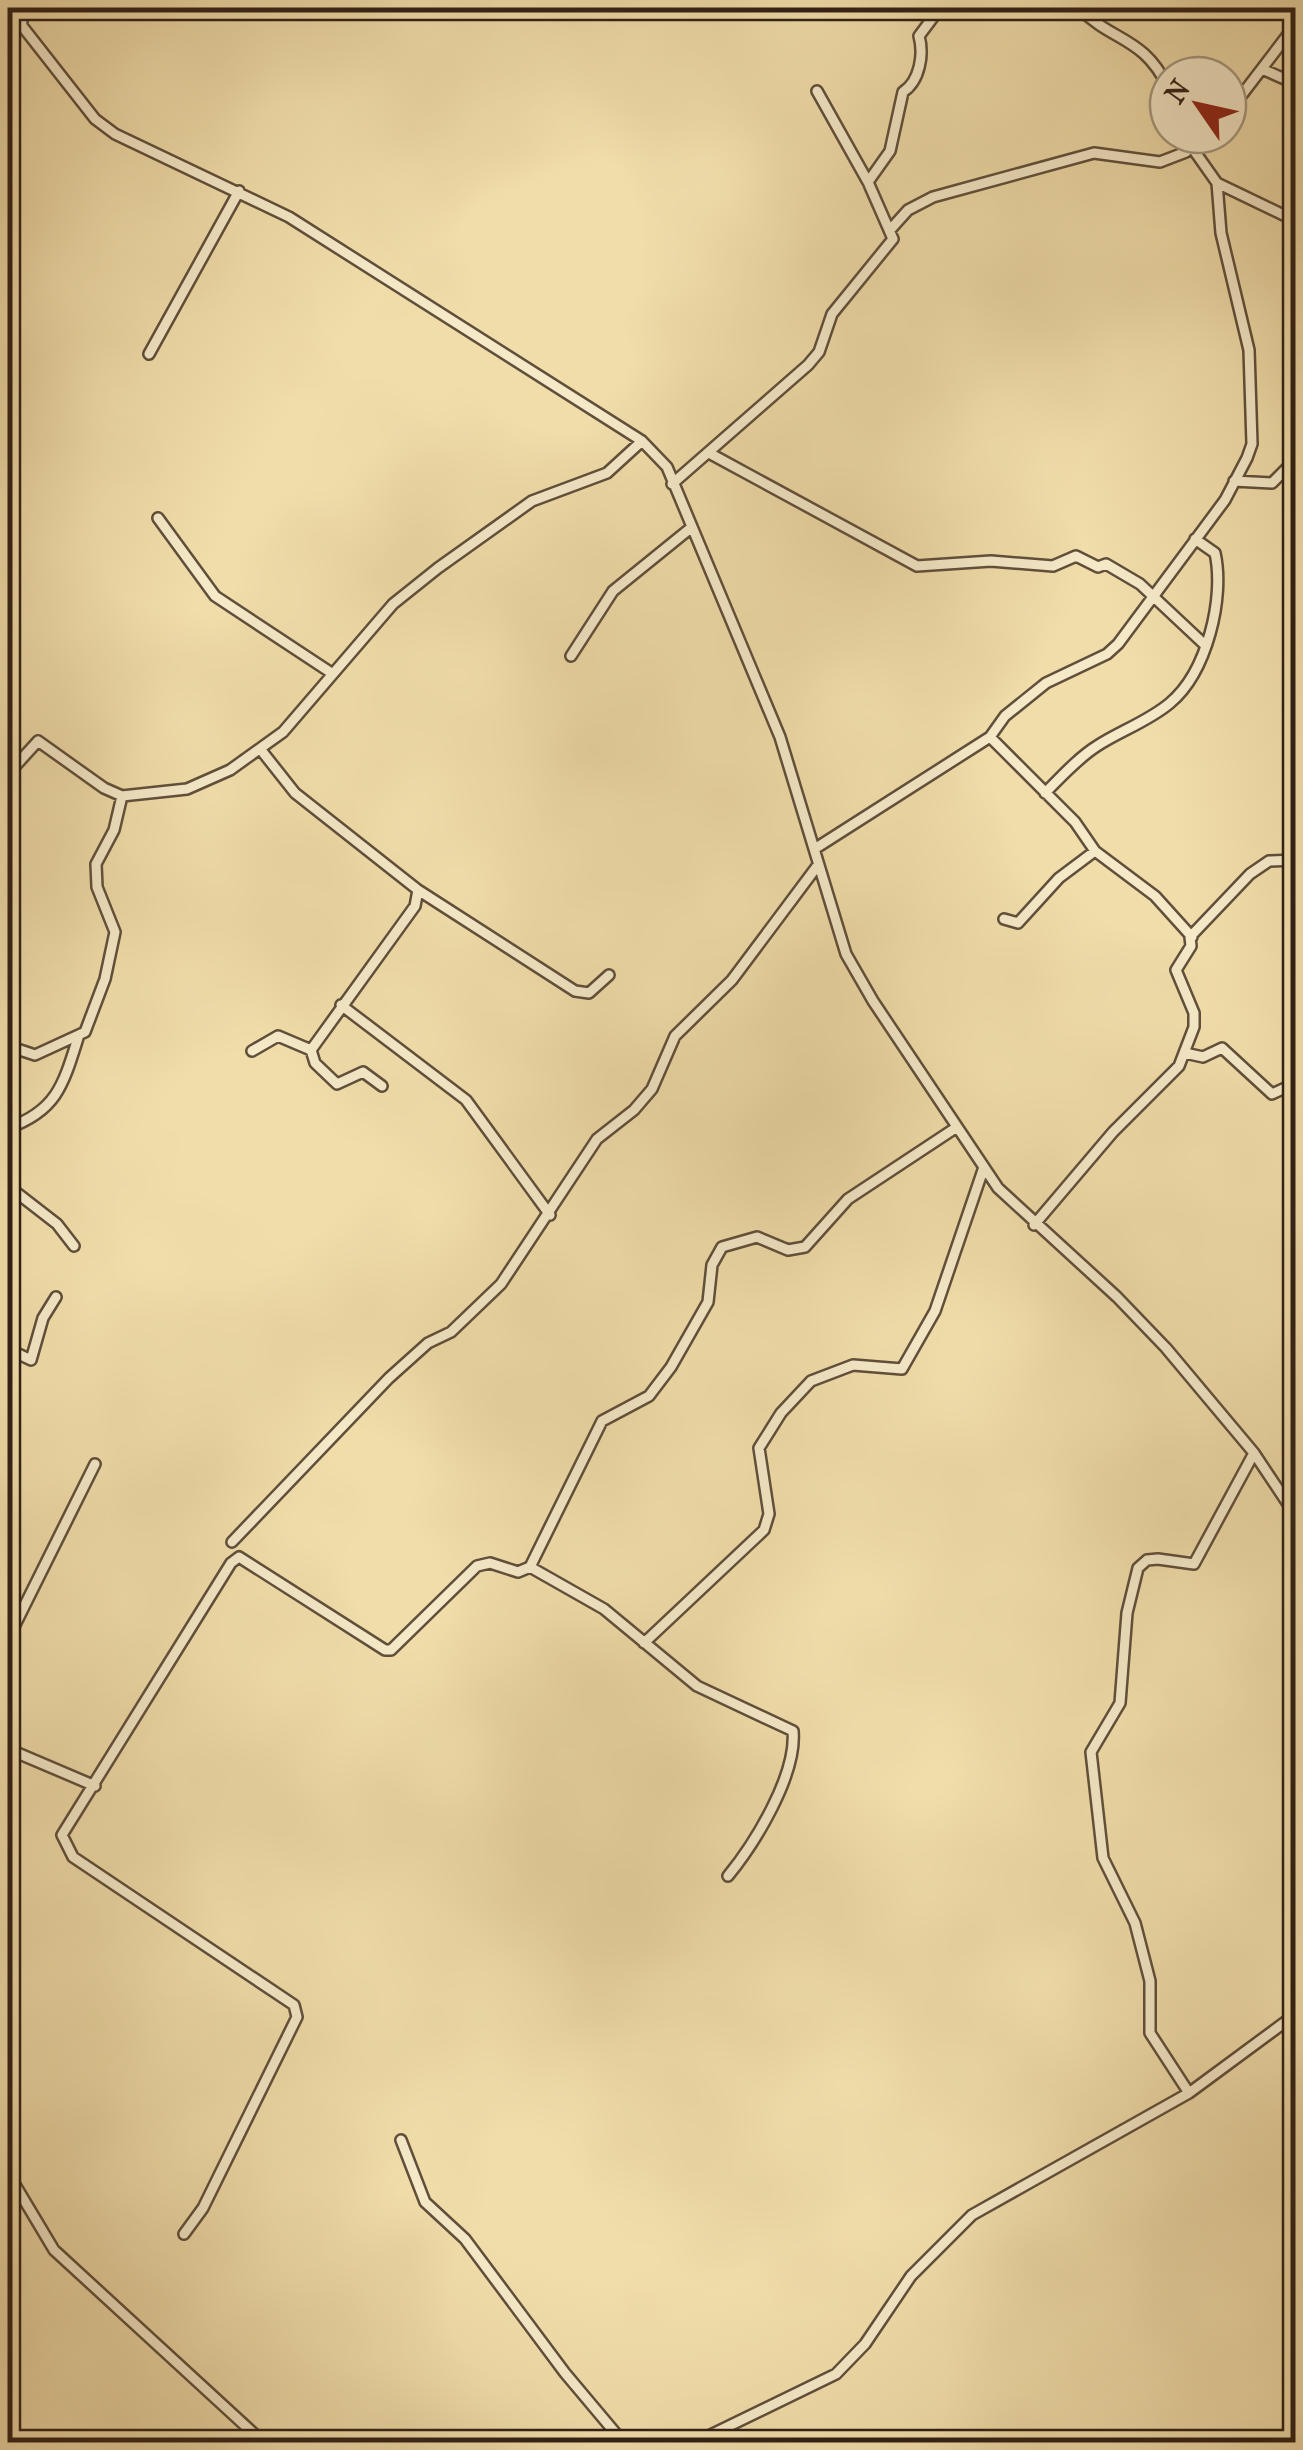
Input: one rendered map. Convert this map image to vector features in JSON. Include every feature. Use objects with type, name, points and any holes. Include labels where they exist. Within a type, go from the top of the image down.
[{"type":"street","points":[[8,8],[95,119],[114,134],[240,191],[383,274],[642,441],[666,467],[780,737],[846,954],[983,1170],[1034,1225],[1117,1297],[1254,1454],[1296,1516]]},
{"type":"street","points":[[868,182],[890,151],[903,92],[912,86],[923,55],[919,36],[940,8]]},
{"type":"street","points":[[1079,8],[1092,21],[1148,55]]},
{"type":"street","points":[[8,42],[22,22]]},
{"type":"street","points":[[1248,87],[1296,24]]},
{"type":"street","points":[[1262,69],[1296,84]]},
{"type":"street","points":[[672,484],[819,352],[832,314],[888,250],[893,239],[868,182],[817,91]]},
{"type":"street","points":[[890,230],[908,210],[933,197],[1079,156],[1094,154],[1160,162],[1177,155]]},
{"type":"street","points":[[1196,155],[1216,183],[1292,219],[1296,202]]},
{"type":"street","points":[[816,848],[990,736],[1006,716],[1059,673],[1107,654],[1234,481],[1252,444],[1250,370],[1221,233],[1216,183]]},
{"type":"street","points":[[149,354],[240,191]]},
{"type":"street","points":[[8,774],[38,741],[104,788],[122,796],[187,789],[230,770],[283,732],[394,604],[438,568],[532,501],[607,473],[642,441]]},
{"type":"street","points":[[710,453],[917,566],[992,562],[1053,566],[1076,556],[1098,567],[1106,564],[1120,569],[1205,645]]},
{"type":"street","points":[[1234,481],[1272,483],[1296,459]]},
{"type":"street","points":[[158,518],[216,596],[333,674]]},
{"type":"street","points":[[570,656],[594,615],[614,591],[692,527]]},
{"type":"street","points":[[1044,792],[1094,747],[1174,700],[1205,645],[1218,607],[1220,581],[1215,553],[1195,539]]},
{"type":"street","points":[[990,736],[1075,822],[1095,851],[1155,896],[1192,936]]},
{"type":"street","points":[[261,750],[295,793],[418,890],[576,991],[589,993],[609,975]]},
{"type":"street","points":[[8,1046],[35,1055],[85,1032],[112,949],[114,921],[97,887],[96,864],[114,830],[122,796]]},
{"type":"street","points":[[1004,919],[1018,923],[1058,878],[1095,851]]},
{"type":"street","points":[[1034,1225],[1113,1132],[1173,1076],[1185,1053],[1194,1013],[1176,970],[1192,936],[1216,906],[1267,862],[1296,860]]},
{"type":"street","points":[[232,1542],[389,1378],[428,1343],[451,1332],[501,1284],[597,1139],[634,1110],[652,1088],[675,1036],[732,980],[818,864]]},
{"type":"street","points":[[311,1050],[415,906],[418,890]]},
{"type":"street","points":[[341,1005],[466,1100],[550,1215]]},
{"type":"street","points":[[252,1052],[278,1036],[311,1050],[315,1063],[337,1084],[362,1072],[382,1086]]},
{"type":"street","points":[[8,1128],[36,1118],[52,1104],[78,1038]]},
{"type":"street","points":[[1185,1053],[1203,1057],[1222,1048],[1272,1094],[1296,1083]]},
{"type":"street","points":[[184,2234],[203,2208],[297,2017],[286,1996],[73,1856],[62,1835],[235,1558],[385,1650],[390,1650],[477,1566],[490,1563],[516,1572],[530,1567],[602,1421],[648,1396],[671,1367],[708,1302],[712,1265],[722,1247],[756,1237],[788,1250],[805,1247],[848,1200],[954,1128]]},
{"type":"street","points":[[644,1643],[764,1530],[769,1514],[759,1448],[803,1386],[854,1366],[902,1369],[935,1312],[967,1206],[983,1170]]},
{"type":"street","points":[[8,1186],[57,1224],[74,1246]]},
{"type":"street","points":[[8,1349],[31,1360],[43,1318],[56,1298]]},
{"type":"street","points":[[1189,2094],[1150,2033],[1150,1982],[1135,1924],[1103,1858],[1091,1752],[1120,1704],[1126,1613],[1138,1568],[1147,1560],[1158,1559],[1194,1564],[1254,1454]]},
{"type":"street","points":[[8,1639],[95,1464]]},
{"type":"street","points":[[530,1567],[574,1589],[697,1686],[793,1731],[793,1746],[774,1803],[748,1851],[728,1876]]},
{"type":"street","points":[[8,1749],[95,1786]]},
{"type":"street","points":[[696,2442],[836,2374],[865,2344],[911,2276],[972,2215],[1189,2094],[1296,2014]]},
{"type":"street","points":[[402,2140],[426,2202],[465,2239],[565,2373],[624,2442]]},
{"type":"street","points":[[8,2174],[54,2250],[263,2442]]}]
